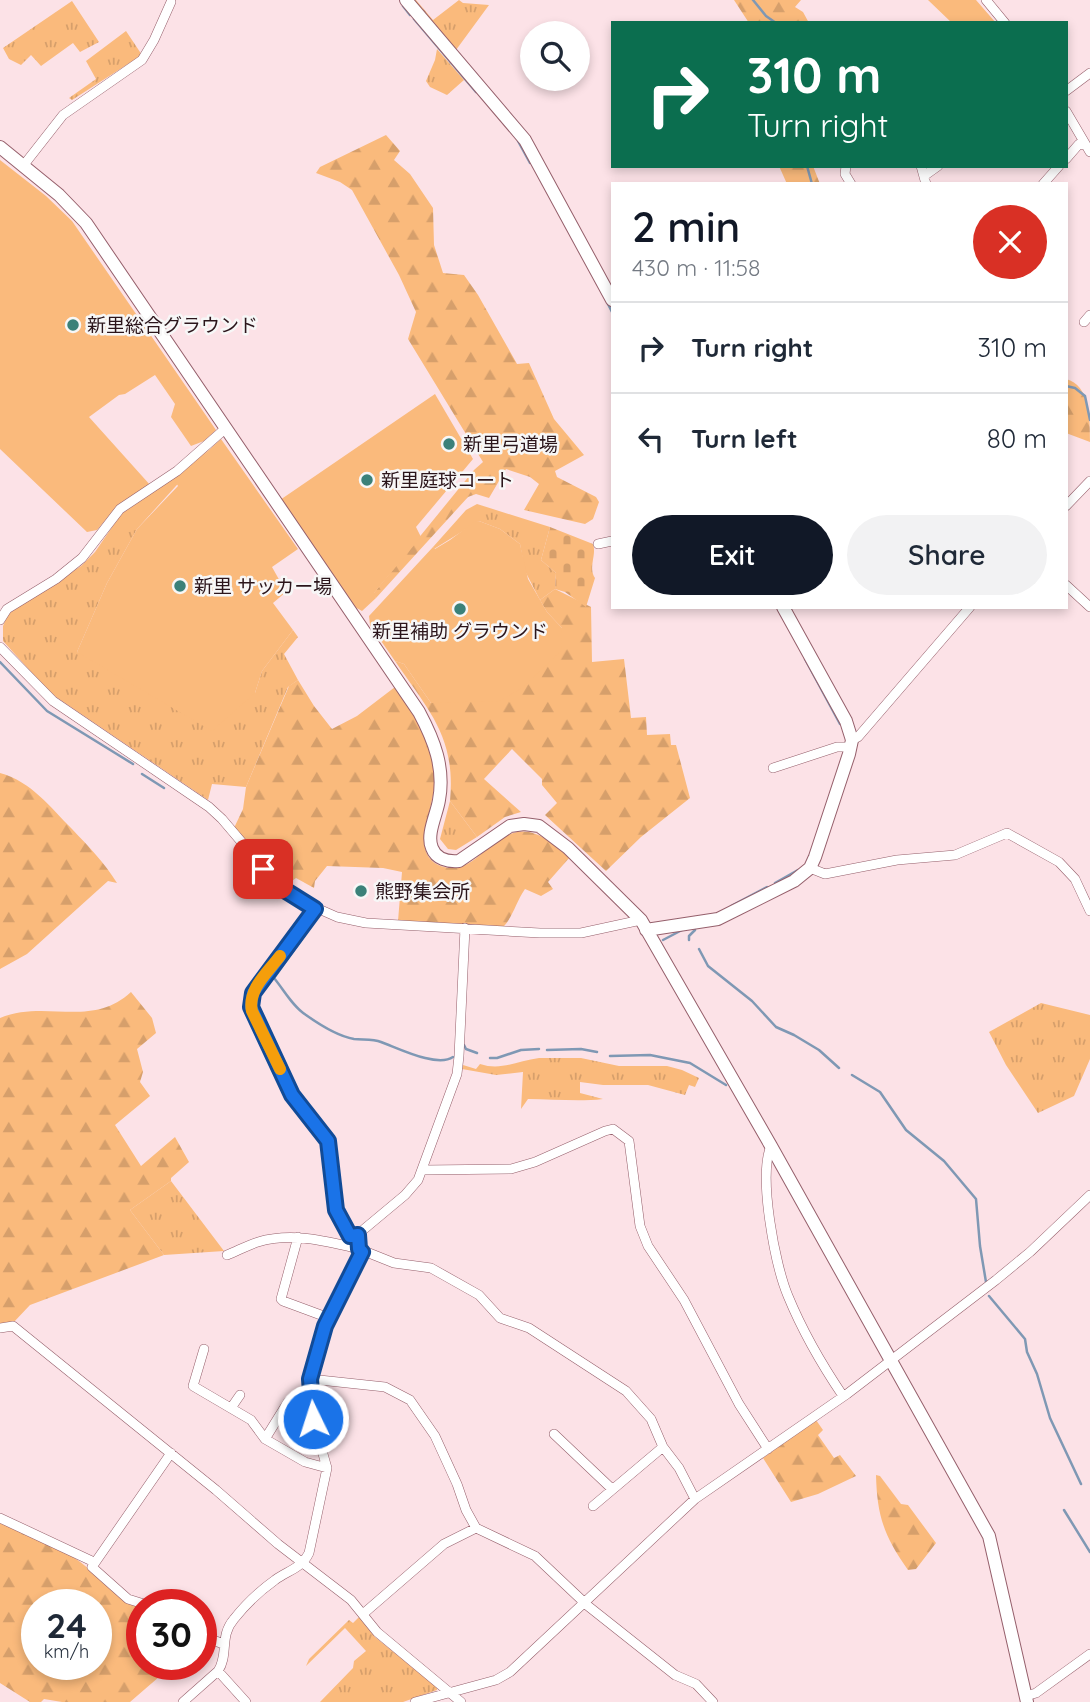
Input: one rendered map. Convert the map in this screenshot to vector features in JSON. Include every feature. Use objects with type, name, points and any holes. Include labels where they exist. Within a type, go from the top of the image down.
[{"type":"street","points":[[406,0],[525,140],[611,298]]},
{"type":"street","points":[[986,0],[1003,21]]},
{"type":"street","points":[[23,166],[63,114],[142,60],[171,2]]},
{"type":"street","points":[[1068,90],[1090,73]]},
{"type":"street","points":[[1068,115],[1087,148]]},
{"type":"street","points":[[1068,157],[1079,144],[1087,148]]},
{"type":"street","points":[[0,147],[60,195],[86,223],[428,729],[439,758],[441,774],[440,796],[431,838],[435,853],[449,862],[459,861],[510,826],[539,826],[558,839],[643,925],[771,1146],[989,1536],[1027,1699],[1090,1654]]},
{"type":"street","points":[[1045,182],[1057,168]]},
{"type":"street","points":[[0,620],[7,609],[56,579],[82,558],[120,509],[177,471],[226,428]]},
{"type":"street","points":[[1068,504],[1090,481]]},
{"type":"street","points":[[598,544],[611,541]]},
{"type":"street","points":[[1068,587],[1090,607]]},
{"type":"street","points":[[784,609],[846,721],[851,744]]},
{"type":"street","points":[[0,647],[52,701],[209,807],[278,885],[315,909],[357,922],[570,933],[718,919],[794,881],[810,868],[820,845],[851,744],[968,609]]},
{"type":"street","points":[[773,768],[851,744]]},
{"type":"street","points":[[810,868],[825,874],[897,860],[954,855],[1007,833],[1051,855],[1067,869],[1080,888],[1090,911]]},
{"type":"street","points":[[315,909],[253,993],[251,1007],[292,1095],[328,1141],[336,1210],[350,1236],[358,1235],[405,1195],[424,1170],[459,1063],[465,928]]},
{"type":"street","points":[[424,1170],[511,1169],[535,1162],[606,1131],[614,1129],[626,1137],[632,1150],[640,1226],[648,1246],[684,1300],[739,1404],[768,1450]]},
{"type":"street","points":[[771,1146],[766,1157],[768,1211],[783,1281],[809,1337],[843,1396]]},
{"type":"street","points":[[415,1702],[503,1677],[695,1499],[891,1361],[1010,1269],[1090,1196]]},
{"type":"street","points":[[183,1702],[218,1671],[223,1661],[223,1644],[229,1626],[238,1615],[275,1580],[304,1563],[309,1553],[316,1532],[327,1468],[313,1419],[310,1379],[329,1318],[360,1251],[358,1235]]},
{"type":"street","points":[[227,1255],[260,1241],[298,1237],[313,1238],[394,1263],[431,1268],[479,1295],[500,1318],[529,1328],[626,1391],[651,1419],[663,1447],[679,1468],[695,1499]]},
{"type":"street","points":[[298,1237],[281,1298],[329,1318]]},
{"type":"street","points":[[0,1328],[13,1326],[170,1453],[351,1600],[377,1632],[461,1702]]},
{"type":"street","points":[[204,1349],[193,1386],[251,1420],[265,1439],[305,1462],[327,1468]]},
{"type":"street","points":[[310,1379],[385,1387],[411,1400],[435,1436],[476,1528],[530,1553],[584,1602],[675,1675],[696,1684],[713,1702]]},
{"type":"street","points":[[230,1408],[240,1395]]},
{"type":"street","points":[[265,1439],[288,1402]]},
{"type":"street","points":[[554,1434],[612,1489]]},
{"type":"street","points":[[593,1506],[663,1447]]},
{"type":"street","points":[[126,1597],[92,1567],[170,1453]]},
{"type":"street","points":[[0,1518],[94,1562]]},
{"type":"street","points":[[363,1614],[444,1544],[476,1528]]},
{"type":"street","points":[[217,1642],[223,1644]]},
{"type":"street","points":[[218,1671],[246,1702]]},
{"type":"green space","points":[[412,0],[416,0],[433,20],[459,0],[463,3],[489,5],[456,50]]},
{"type":"green space","points":[[734,0],[801,0],[795,7],[803,12],[808,21],[748,21]]},
{"type":"green space","points":[[928,0],[976,0],[994,21],[950,21]]},
{"type":"green space","points":[[72,1],[99,42],[80,52],[73,43],[41,66],[31,55],[21,65],[9,59],[3,48]]},
{"type":"green space","points":[[126,31],[142,55],[72,100],[69,98],[96,79],[86,61]]},
{"type":"green space","points":[[437,49],[464,80],[447,95],[430,87],[426,81]]},
{"type":"green space","points":[[386,135],[400,151],[394,160],[410,174],[433,208],[434,245],[443,273],[464,275],[517,364],[529,363],[554,419],[584,455],[555,471],[557,477],[596,497],[599,502],[593,519],[585,524],[524,510],[539,484],[530,477],[506,469],[489,498],[476,494],[468,497],[376,598],[373,594],[483,462],[408,339],[416,312],[399,275],[352,190],[340,182],[316,173],[320,167]]},
{"type":"green space","name":"新里総合グラウンド","points":[[0,160],[46,196],[72,221],[216,430],[204,441],[191,446],[171,417],[175,404],[155,375],[119,395],[89,417],[151,486],[119,504],[97,530],[87,532],[0,449]]},
{"type":"green space","points":[[780,168],[814,168],[819,182],[786,182]]},
{"type":"green space","points":[[1068,380],[1074,382],[1084,395],[1089,413],[1090,442],[1068,434]]},
{"type":"green space","points":[[435,394],[473,459],[416,527],[421,537],[374,593],[376,598],[362,611],[353,606],[280,500]]},
{"type":"green space","name":"新里 サッカー場","points":[[221,439],[298,549],[272,567],[286,592],[273,603],[293,630],[262,671],[255,693],[212,731],[77,652],[107,583],[137,529],[178,486],[175,481]]},
{"type":"green space","points":[[214,444],[137,529],[107,583],[77,652],[255,693],[262,671],[293,630],[298,637],[284,654],[298,680],[288,687],[246,787],[212,784],[208,800],[56,697],[3,641],[3,626],[8,614],[81,566],[95,552],[121,514],[171,480]]},
{"type":"green space","points":[[477,504],[550,527],[541,560],[556,573],[555,589],[540,600],[525,571],[520,544],[500,529],[479,521],[434,549],[466,510]]},
{"type":"green space","name":"新里補助 グラウンド","points":[[479,521],[500,529],[520,544],[528,579],[547,612],[562,628],[561,651],[522,688],[499,701],[431,703],[404,664],[395,661],[370,625],[369,616],[433,547],[435,549]]},
{"type":"green space","points":[[550,527],[593,544],[592,570],[595,578],[586,607],[565,592],[555,589],[556,573],[541,560]]},
{"type":"green space","points":[[555,589],[591,607],[592,662],[624,659],[631,718],[646,717],[647,735],[670,734],[671,745],[676,745],[690,798],[641,837],[606,871],[545,815],[557,803],[542,785],[542,779],[512,749],[484,779],[521,812],[505,817],[477,837],[450,801],[449,759],[438,726],[395,661],[404,664],[431,703],[562,628],[540,600]]},
{"type":"green space","points":[[298,680],[332,729],[357,716],[395,687],[422,730],[434,767],[434,788],[425,839],[427,854],[435,863],[446,868],[464,866],[506,836],[516,832],[534,834],[543,837],[570,857],[548,882],[553,889],[541,896],[525,889],[503,927],[398,921],[402,872],[383,868],[327,866],[315,881],[314,888],[296,878],[285,886],[234,828],[243,809],[246,787],[289,686]]},
{"type":"green space","points":[[0,773],[22,782],[40,796],[96,855],[117,883],[108,881],[27,954],[0,969]]},
{"type":"green space","points":[[450,801],[477,837],[456,850],[448,849],[440,839]]},
{"type":"green space","points":[[131,992],[152,1018],[156,1033],[137,1049],[143,1072],[140,1082],[150,1096],[115,1125],[141,1166],[175,1137],[189,1162],[171,1181],[130,1210],[164,1255],[30,1305],[13,1323],[0,1325],[0,1018],[34,1011],[100,1009],[116,1003]]},
{"type":"green space","points":[[1041,1003],[1090,1015],[1090,1059],[1074,1096],[1038,1113],[1006,1065],[989,1032]]},
{"type":"green space","points":[[539,1058],[581,1058],[619,1066],[667,1066],[699,1078],[695,1087],[689,1085],[685,1095],[648,1085],[580,1082],[580,1093],[603,1099],[528,1099],[521,1109],[523,1072],[496,1075],[462,1069],[463,1065],[476,1069],[480,1064],[502,1066]]},
{"type":"green space","points":[[171,1181],[224,1251],[164,1255],[130,1210]]},
{"type":"green space","points":[[816,1420],[823,1430],[818,1435],[834,1458],[840,1455],[856,1476],[818,1494],[791,1502],[763,1458]]},
{"type":"green space","points":[[876,1475],[880,1476],[901,1504],[908,1505],[936,1543],[916,1569],[908,1570],[883,1525]]},
{"type":"green space","points":[[0,1523],[67,1553],[110,1589],[21,1589],[21,1680],[112,1680],[112,1590],[126,1600],[126,1680],[155,1680],[130,1702],[62,1702],[44,1699],[41,1702],[30,1702],[0,1683]]},
{"type":"green space","points":[[359,1617],[375,1637],[437,1687],[437,1690],[403,1702],[320,1702],[353,1668],[354,1661],[366,1651],[345,1628],[306,1666],[309,1659],[349,1620],[353,1623]]},
{"type":"waterway","points":[[753,0],[773,21]]},
{"type":"waterway","points":[[403,6],[410,15]]},
{"type":"waterway","points":[[414,19],[476,92]]},
{"type":"waterway","points":[[518,141],[530,163]]},
{"type":"waterway","points":[[808,168],[811,182]]},
{"type":"waterway","points":[[608,304],[611,310]]},
{"type":"waterway","points":[[1068,386],[1085,396],[1090,420]]},
{"type":"waterway","points":[[805,659],[840,724]]},
{"type":"waterway","points":[[0,662],[47,711],[133,764]]},
{"type":"waterway","points":[[142,774],[164,788]]},
{"type":"waterway","points":[[775,883],[798,870]]},
{"type":"waterway","points":[[731,906],[767,887]]},
{"type":"waterway","points":[[309,929],[274,978],[301,1012],[329,1030],[348,1038],[378,1041],[428,1059],[446,1060],[453,1057]]},
{"type":"waterway","points":[[663,940],[682,930]]},
{"type":"waterway","points":[[689,940],[695,930]]},
{"type":"waterway","points":[[699,949],[708,966],[752,1001],[776,1027],[819,1050],[839,1068]]},
{"type":"waterway","points":[[464,1045],[466,1049],[477,1053]]},
{"type":"waterway","points":[[490,1058],[521,1050],[539,1049]]},
{"type":"waterway","points":[[547,1050],[581,1049],[597,1052]]},
{"type":"waterway","points":[[610,1056],[650,1055],[690,1063],[726,1085]]},
{"type":"waterway","points":[[852,1075],[880,1092],[906,1130],[944,1161],[976,1199],[986,1282]]},
{"type":"waterway","points":[[989,1296],[1025,1339],[1050,1418],[1081,1484]]},
{"type":"waterway","points":[[1064,1510],[1090,1552]]},
{"type":"slow traffic","points":[[280,956],[253,993],[250,1003],[280,1069]]},
{"type":"place","name":"新里総合グラウンド","points":[[73,325]]},
{"type":"place","name":"新里弓道場","points":[[449,444]]},
{"type":"place","name":"新里庭球コート","points":[[367,480]]},
{"type":"place","name":"新里 サッカー場","points":[[180,586]]},
{"type":"place","name":"新里補助 グラウンド","points":[[460,609]]},
{"type":"place","name":"熊野集会所","points":[[361,891]]},
{"type":"route","points":[[263,869],[283,889],[315,909],[253,993],[250,1003],[252,1011],[278,1060],[286,1085],[328,1141],[336,1210],[350,1236],[358,1235],[357,1242],[362,1252],[325,1326],[310,1379],[313,1419]]}]
